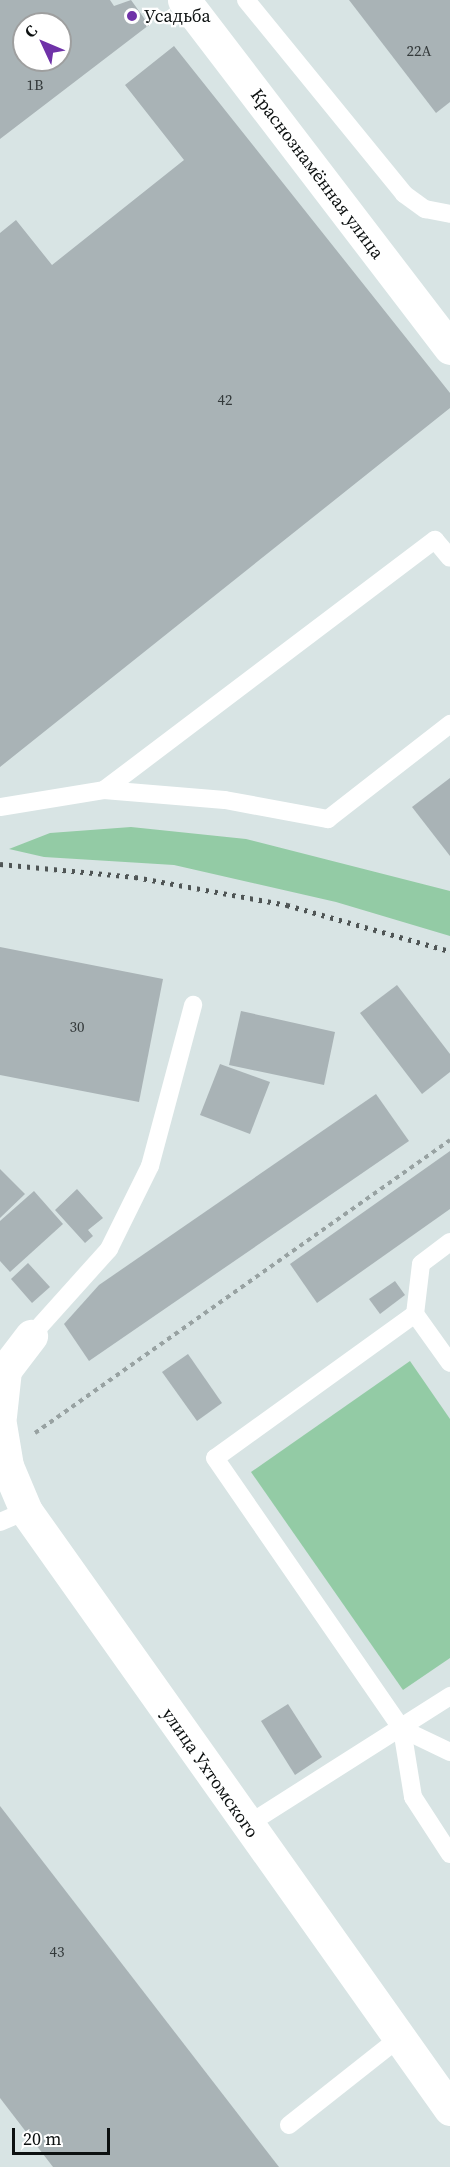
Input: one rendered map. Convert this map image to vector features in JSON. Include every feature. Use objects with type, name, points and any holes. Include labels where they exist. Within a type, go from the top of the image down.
[{"type":"street","name":"Краснознамённая улица","points":[[184,0],[450,348]]},
{"type":"street","points":[[0,1416],[3,1363],[31,1336]]},
{"type":"street","name":"улица Ухтомского","points":[[3,1453],[13,1516],[247,1825],[450,2109]]},
{"type":"lane","points":[[246,0],[404,194],[425,209],[450,214]]},
{"type":"lane","points":[[104,790],[435,540],[450,558]]},
{"type":"lane","points":[[0,807],[104,790],[225,801],[328,819],[450,724]]},
{"type":"lane","points":[[31,1336],[109,1249],[150,1166],[193,1005]]},
{"type":"lane","points":[[450,1242],[421,1264],[415,1314],[450,1363]]},
{"type":"lane","points":[[415,1314],[214,1458],[402,1729],[412,1797],[450,1854]]},
{"type":"lane","points":[[247,1825],[402,1729],[450,1696]]},
{"type":"lane","points":[[402,1729],[450,1752]]},
{"type":"lane","points":[[289,2125],[399,2038]]},
{"type":"path","points":[[3,1453],[450,1140]]},
{"type":"green space","points":[[131,827],[246,839],[450,891],[450,936],[336,902],[174,865],[44,857],[9,849],[50,833]]},
{"type":"green space","points":[[410,1361],[450,1419],[450,1658],[403,1690],[251,1472]]},
{"type":"building","points":[[0,0],[110,0],[114,6],[131,0],[149,25],[0,139]]},
{"type":"building","points":[[349,0],[450,0],[450,102],[436,113]]},
{"type":"building","points":[[174,46],[450,393],[450,408],[0,767],[0,233],[16,220],[52,265],[184,160],[125,85]]},
{"type":"building","points":[[450,778],[450,856],[412,807]]},
{"type":"building","points":[[0,947],[163,979],[139,1102],[0,1075]]},
{"type":"building","points":[[397,985],[450,1054],[450,1072],[422,1094],[360,1013]]},
{"type":"building","points":[[241,1011],[335,1032],[324,1085],[229,1065]]},
{"type":"building","points":[[220,1064],[270,1082],[250,1134],[200,1115]]},
{"type":"building","points":[[376,1094],[409,1141],[89,1361],[64,1324],[99,1285]]},
{"type":"building","points":[[450,1151],[450,1209],[317,1303],[290,1264]]},
{"type":"building","points":[[0,1169],[25,1194],[0,1218]]},
{"type":"building","points":[[77,1189],[103,1218],[88,1230],[93,1236],[85,1243],[55,1210]]},
{"type":"building","points":[[34,1191],[63,1224],[10,1272],[0,1261],[0,1221]]},
{"type":"building","points":[[28,1263],[50,1287],[32,1303],[11,1279]]},
{"type":"building","points":[[395,1281],[405,1295],[380,1314],[369,1299]]},
{"type":"building","points":[[188,1354],[222,1403],[197,1421],[162,1372]]},
{"type":"building","points":[[288,1704],[322,1757],[295,1775],[261,1721]]},
{"type":"building","points":[[0,1806],[279,2167],[53,2167],[0,2098]]},
{"type":"railway","points":[[0,864],[135,877],[287,905],[450,951]]},
{"type":"place","name":"Усадьба","points":[[132,16]]}]
